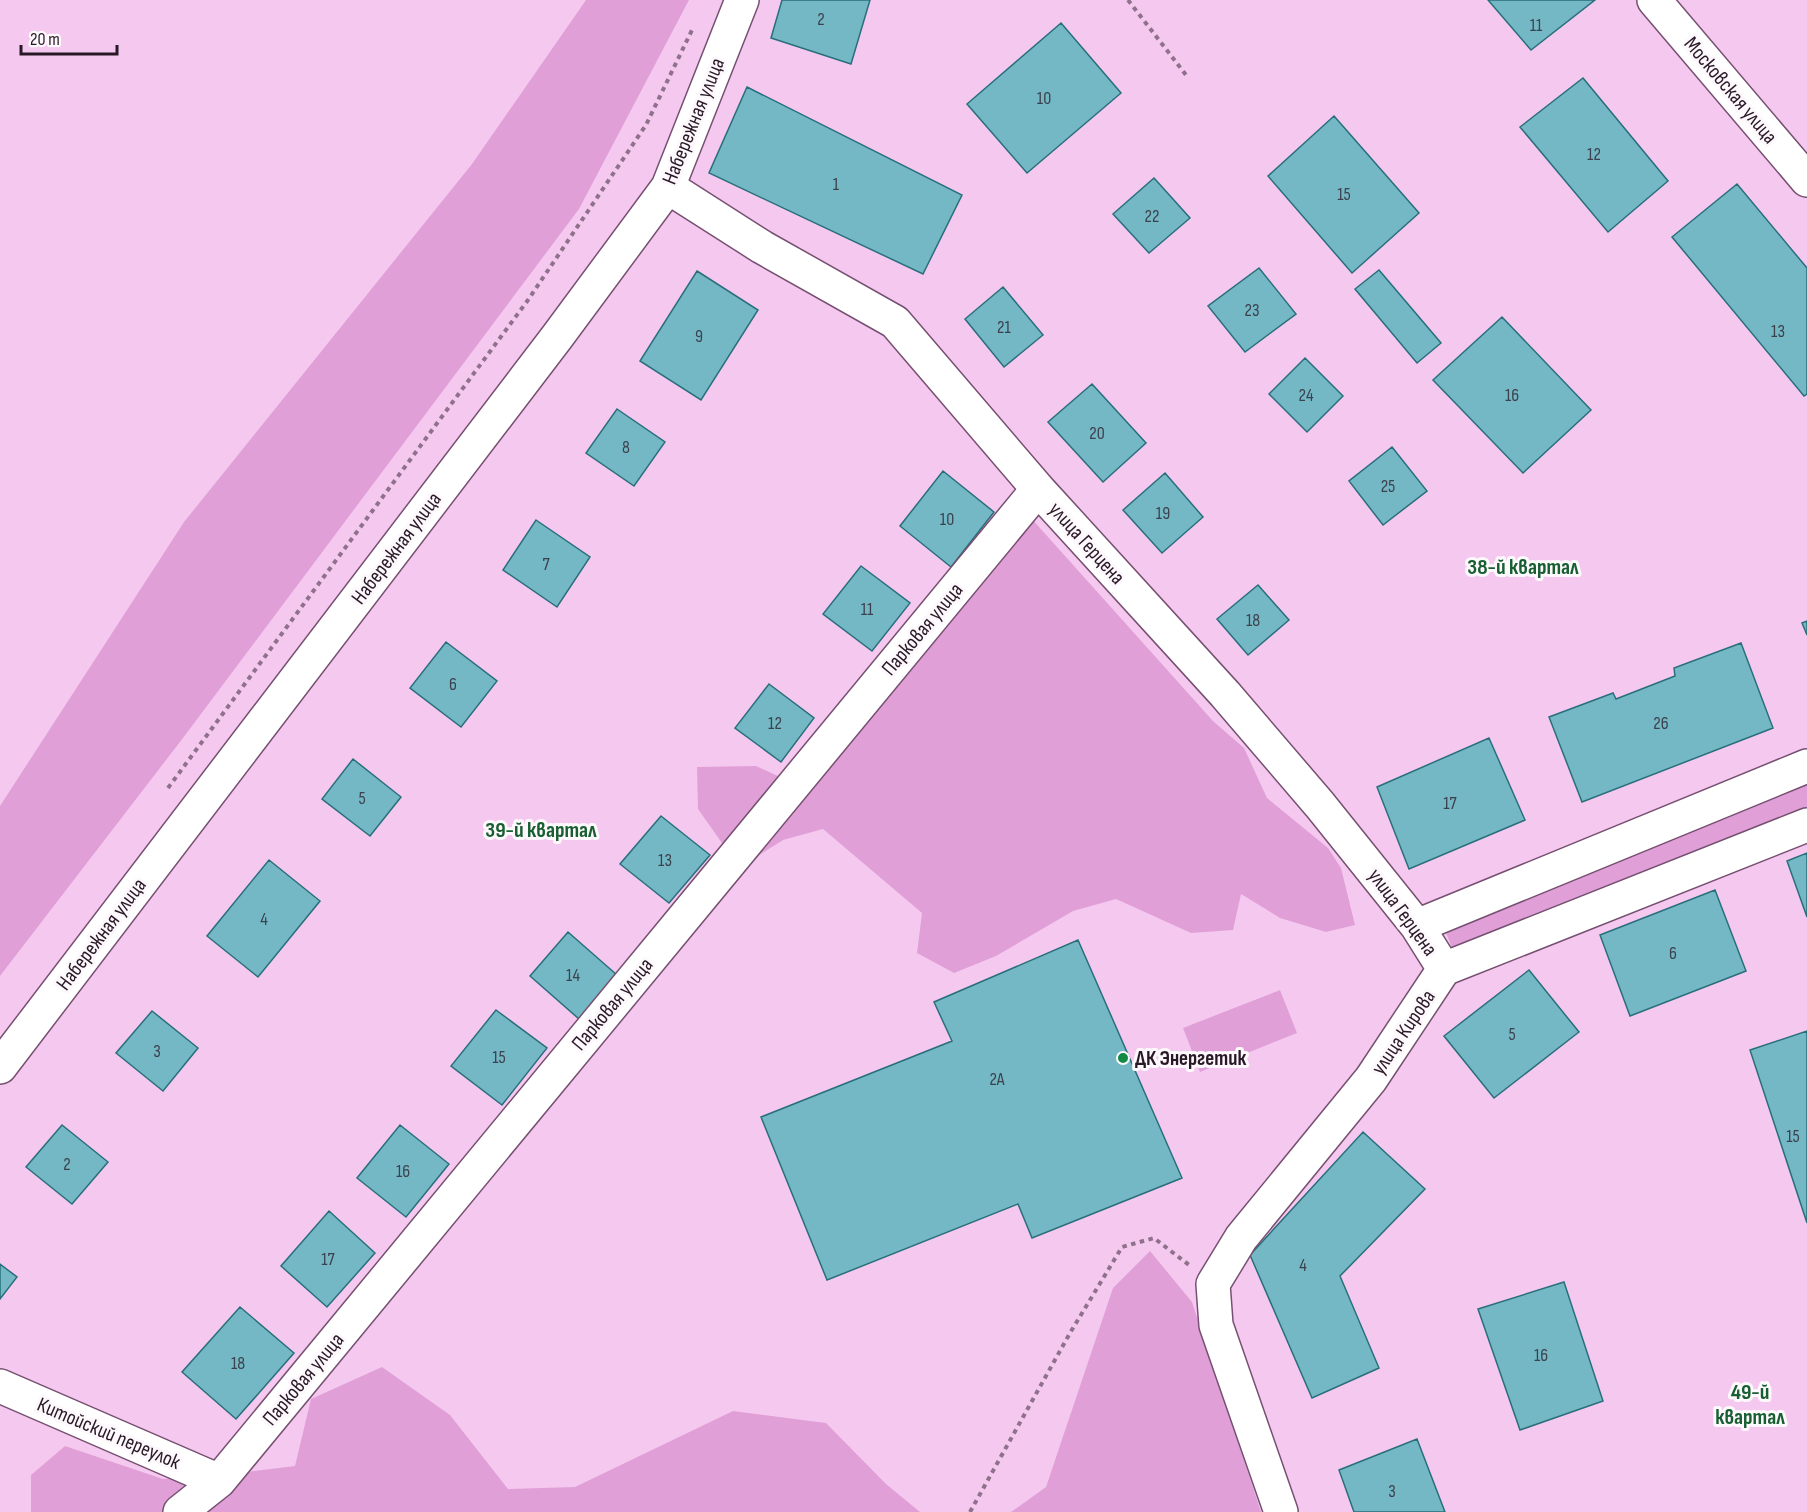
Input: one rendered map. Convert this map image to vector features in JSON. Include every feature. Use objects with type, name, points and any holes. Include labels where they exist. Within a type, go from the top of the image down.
[{"type":"street","name":"Набережная улица","points":[[0,1066],[557,337],[668,187],[742,0]]},
{"type":"street","name":"Московская улица","points":[[1654,0],[1807,180]]},
{"type":"street","name":"улица Герцена","points":[[668,187],[762,248],[895,322],[1038,489],[1225,694],[1320,805],[1417,927],[1444,969]]},
{"type":"street","name":"Парковая улица","points":[[180,1512],[219,1481],[1038,489]]},
{"type":"street","points":[[1417,927],[1807,766]]},
{"type":"street","name":"улица Кирова","points":[[1213,1284],[1241,1238],[1371,1079],[1444,969],[1807,825]]},
{"type":"street","points":[[1213,1284],[1216,1325],[1281,1512]]},
{"type":"street","name":"Китойский переулок","points":[[0,1386],[219,1481]]},
{"type":"path","points":[[1128,0],[1186,75]]},
{"type":"path","points":[[167,789],[528,300],[646,125],[696,21]]},
{"type":"path","points":[[970,1512],[1070,1333],[1122,1247],[1154,1238],[1213,1284]]},
{"type":"shaded area","points":[[586,0],[689,0],[579,209],[183,738],[0,976],[0,806],[184,522],[472,164]]},
{"type":"shaded area","points":[[1031,518],[1213,721],[1244,748],[1267,798],[1328,848],[1341,868],[1355,925],[1326,932],[1280,918],[1241,894],[1233,930],[1191,933],[1116,899],[1073,911],[996,956],[954,973],[917,953],[922,913],[823,829],[783,840],[756,857],[729,853],[698,809],[697,767],[756,766],[800,786]]},
{"type":"shaded area","points":[[1807,778],[1807,810],[1454,953],[1443,925]]},
{"type":"shaded area","points":[[1280,990],[1297,1033],[1200,1072],[1183,1028]]},
{"type":"shaded area","points":[[1150,1251],[1192,1302],[1261,1512],[1011,1512],[1046,1487],[1113,1288]]},
{"type":"shaded area","points":[[382,1367],[450,1415],[508,1489],[575,1487],[733,1411],[826,1423],[886,1484],[920,1512],[31,1512],[31,1475],[65,1446],[163,1479],[295,1466],[311,1399]]},
{"type":"building","points":[[782,0],[870,0],[851,64],[771,38]]},
{"type":"building","points":[[1488,0],[1595,0],[1531,50]]},
{"type":"building","points":[[1061,23],[1121,93],[1027,173],[967,104]]},
{"type":"building","points":[[1583,78],[1668,181],[1608,232],[1520,127]]},
{"type":"building","points":[[747,87],[962,195],[923,274],[709,173]]},
{"type":"building","points":[[1334,116],[1419,213],[1352,273],[1268,176]]},
{"type":"building","points":[[1154,178],[1190,218],[1149,253],[1113,214]]},
{"type":"building","points":[[1737,184],[1807,268],[1807,394],[1804,396],[1672,237]]},
{"type":"building","points":[[1259,268],[1296,314],[1245,352],[1208,306]]},
{"type":"building","points":[[1379,270],[1441,343],[1417,363],[1355,289]]},
{"type":"building","points":[[697,271],[758,310],[701,400],[640,361]]},
{"type":"building","points":[[1003,287],[1043,335],[1004,367],[965,319]]},
{"type":"building","points":[[1502,317],[1591,410],[1523,473],[1433,380]]},
{"type":"building","points":[[1305,358],[1343,396],[1307,432],[1269,394]]},
{"type":"building","points":[[1092,384],[1146,443],[1103,482],[1048,422]]},
{"type":"building","points":[[617,409],[665,442],[634,486],[586,453]]},
{"type":"building","points":[[1392,447],[1427,491],[1383,525],[1349,481]]},
{"type":"building","points":[[943,471],[994,512],[951,567],[900,526]]},
{"type":"building","points":[[1165,473],[1203,517],[1162,553],[1123,510]]},
{"type":"building","points":[[536,520],[590,557],[557,607],[503,570]]},
{"type":"building","points":[[861,566],[910,603],[872,651],[823,614]]},
{"type":"building","points":[[1258,585],[1289,620],[1248,655],[1217,619]]},
{"type":"building","points":[[1807,621],[1807,635],[1802,623]]},
{"type":"building","points":[[446,642],[497,681],[461,727],[410,688]]},
{"type":"building","points":[[1741,643],[1773,728],[1582,802],[1549,717],[1613,693],[1616,699],[1675,676],[1674,668]]},
{"type":"building","points":[[769,684],[814,718],[781,762],[735,728]]},
{"type":"building","points":[[1489,738],[1525,820],[1409,869],[1377,787]]},
{"type":"building","points":[[353,759],[401,797],[370,836],[322,799]]},
{"type":"building","points":[[661,816],[710,855],[669,903],[620,864]]},
{"type":"building","points":[[1807,853],[1807,917],[1787,861]]},
{"type":"building","points":[[269,860],[320,901],[258,977],[207,936]]},
{"type":"building","points":[[1715,890],[1746,971],[1630,1016],[1600,935]]},
{"type":"building","points":[[568,932],[617,975],[579,1019],[530,976]]},
{"type":"building","name":"ДК Энергетик","points":[[1078,940],[1182,1178],[1032,1238],[1018,1204],[827,1280],[761,1117],[952,1041],[934,1002]]},
{"type":"building","points":[[1529,970],[1579,1032],[1494,1098],[1444,1036]]},
{"type":"building","points":[[496,1010],[547,1048],[502,1105],[451,1066]]},
{"type":"building","points":[[152,1011],[198,1048],[163,1091],[116,1053]]},
{"type":"building","points":[[1807,1031],[1807,1223],[1750,1050]]},
{"type":"building","points":[[62,1125],[108,1162],[72,1204],[26,1167]]},
{"type":"building","points":[[400,1125],[449,1164],[406,1217],[357,1178]]},
{"type":"building","points":[[1363,1132],[1425,1189],[1340,1276],[1379,1368],[1312,1398],[1250,1255]]},
{"type":"building","points":[[329,1211],[375,1253],[327,1307],[281,1266]]},
{"type":"building","points":[[0,1264],[17,1277],[0,1299]]},
{"type":"building","points":[[1564,1282],[1603,1401],[1520,1430],[1478,1309]]},
{"type":"building","points":[[240,1307],[294,1353],[236,1419],[182,1372]]},
{"type":"building","points":[[1417,1439],[1445,1512],[1354,1512],[1339,1470]]},
{"type":"place","name":"ДК Энергетик","points":[[1123,1058]]},
{"type":"district","name":"38-й квартал","points":[[1523,566]]},
{"type":"district","name":"39-й квартал","points":[[541,829]]},
{"type":"district","name":"49-й квартал","points":[[1750,1404]]}]
